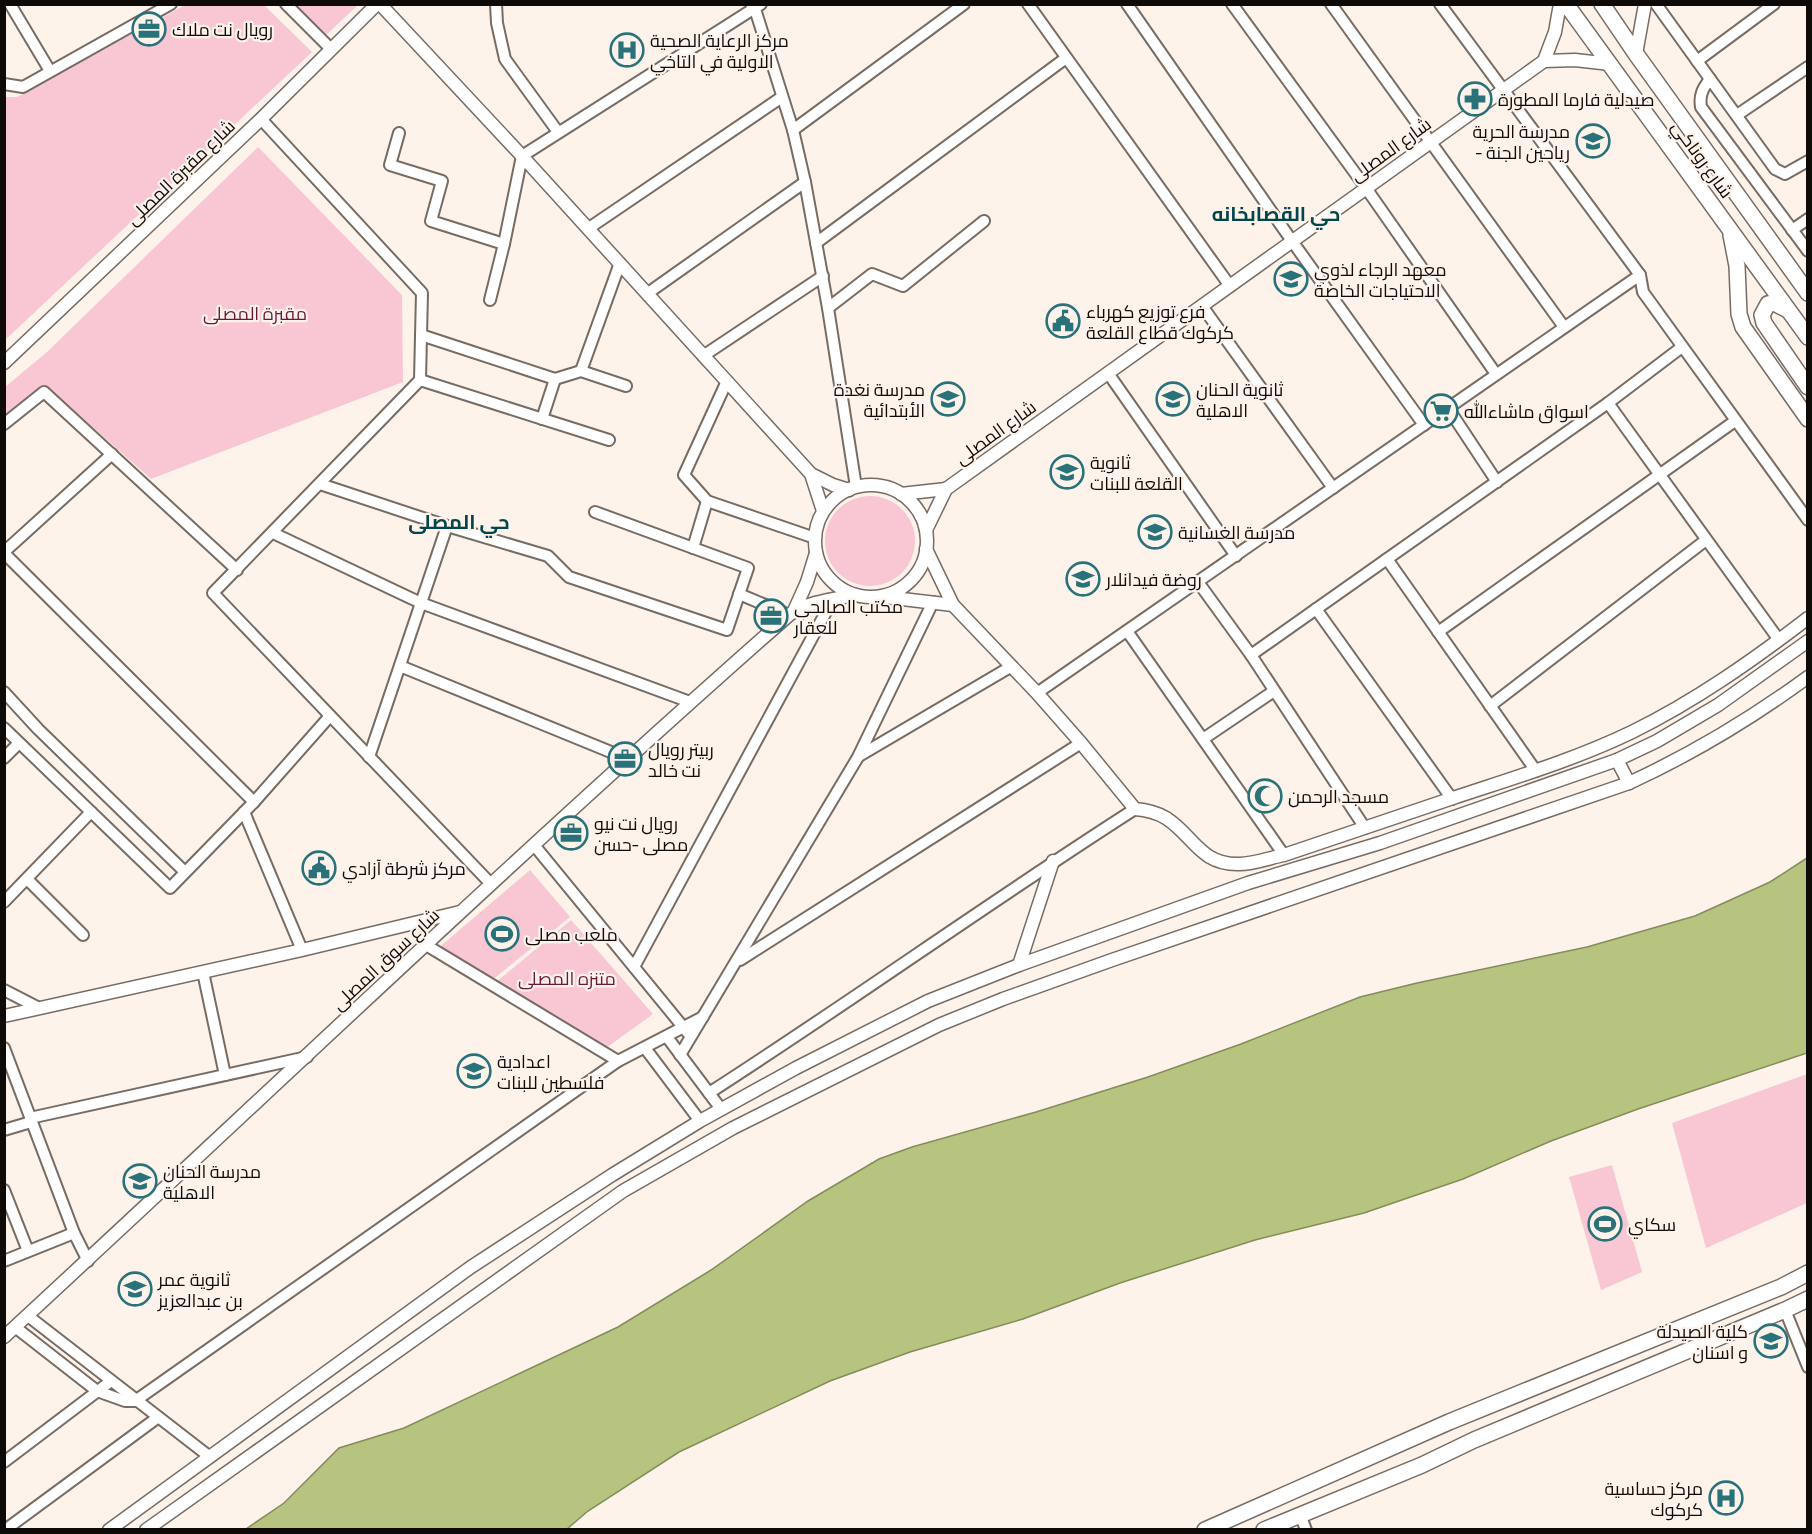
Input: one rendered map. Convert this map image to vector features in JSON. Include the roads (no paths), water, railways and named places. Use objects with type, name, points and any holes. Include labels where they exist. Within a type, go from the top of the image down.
[{"type":"main road","name":"شارع روناكي","points":[[1566,4],[1808,337]]},
{"type":"main road","name":"شارع روناكي","points":[[1607,6],[1636,54],[1808,293]]},
{"type":"main road","points":[[1730,229],[1737,266],[1739,314],[1743,327],[1808,419]]},
{"type":"main road","points":[[1789,311],[1774,303],[1768,304],[1762,315],[1764,323],[1808,387]]},
{"type":"main road","points":[[1204,1530],[1449,1422],[1781,1287],[1808,1273]]},
{"type":"main road","points":[[1264,1530],[1422,1465],[1473,1440],[1808,1299]]},
{"type":"street","points":[[10,4],[50,71]]},
{"type":"street","points":[[4,84],[23,87],[171,4]]},
{"type":"street","points":[[286,4],[331,49]]},
{"type":"street","points":[[378,4],[589,228],[812,474],[832,485],[853,488],[872,485],[887,488],[901,494],[912,504],[921,516],[926,530],[926,549],[922,565],[912,580],[898,591],[882,597]]},
{"type":"street","name":"شارع مقبرة المصلى","points":[[4,363],[261,119],[378,4]]},
{"type":"street","points":[[496,4],[497,23],[505,59],[558,132]]},
{"type":"street","points":[[793,130],[964,4]]},
{"type":"street","points":[[1028,4],[1230,286]]},
{"type":"street","points":[[1127,4],[1292,241],[1424,424]]},
{"type":"street","points":[[1232,4],[1366,188],[1496,375]]},
{"type":"street","points":[[1331,4],[1564,327]]},
{"type":"street","points":[[1440,4],[1640,275],[1643,292],[1808,520]]},
{"type":"street","points":[[1560,4],[1544,61],[1575,60],[1610,64]]},
{"type":"street","points":[[1636,54],[1645,4]]},
{"type":"street","points":[[1656,4],[1780,173],[1791,173],[1808,161]]},
{"type":"street","points":[[1697,60],[1774,4]]},
{"type":"street","points":[[490,300],[522,156],[756,6],[793,130],[805,182],[823,276],[853,488]]},
{"type":"street","points":[[816,243],[1066,58]]},
{"type":"street","name":"شارع المصلى","points":[[926,530],[946,489],[1544,61]]},
{"type":"street","points":[[1737,116],[1808,67]]},
{"type":"street","points":[[1710,79],[1702,90],[1701,107],[1808,251]]},
{"type":"street","points":[[589,228],[782,97]]},
{"type":"street","points":[[261,119],[422,293],[420,380],[213,593],[491,884]]},
{"type":"street","points":[[399,133],[390,165],[442,182],[431,221],[504,244]]},
{"type":"street","points":[[648,293],[805,182]]},
{"type":"street","points":[[1792,230],[1808,219]]},
{"type":"street","points":[[828,308],[872,274],[903,286],[984,221]]},
{"type":"street","points":[[581,371],[620,263]]},
{"type":"street","points":[[1037,693],[1640,275]]},
{"type":"street","points":[[703,356],[823,276]]},
{"type":"street","points":[[1202,306],[1333,488]]},
{"type":"street","points":[[421,335],[555,379],[581,371],[626,386]]},
{"type":"street","points":[[1251,655],[1608,403],[1682,347]]},
{"type":"street","points":[[1108,373],[1236,556]]},
{"type":"street","points":[[542,419],[555,379]]},
{"type":"street","points":[[420,380],[609,440]]},
{"type":"street","points":[[727,381],[684,475],[707,501],[815,538]]},
{"type":"street","points":[[4,424],[44,392],[237,570]]},
{"type":"street","points":[[1608,403],[1779,640]]},
{"type":"street","points":[[1448,408],[1497,482]]},
{"type":"street","points":[[1438,632],[1735,421]]},
{"type":"street","points":[[112,454],[4,553],[254,802]]},
{"type":"street","points":[[812,474],[823,511]]},
{"type":"street","points":[[320,484],[447,526],[548,556],[569,577],[727,630],[748,568],[595,512]]},
{"type":"street","points":[[853,488],[835,498],[823,511],[817,524],[816,552],[823,571],[837,586],[855,596],[953,604]]},
{"type":"street","name":"شارع المصلى","points":[[901,494],[946,489]]},
{"type":"street","points":[[693,548],[707,501]]},
{"type":"street","points":[[369,757],[447,526]]},
{"type":"street","points":[[273,533],[421,603],[690,702]]},
{"type":"street","points":[[1490,706],[1706,540]]},
{"type":"street","points":[[926,549],[953,604],[1037,693],[1135,809]]},
{"type":"street","name":"شارع سوق المصلى","points":[[792,613],[807,582],[816,552]]},
{"type":"street","points":[[1387,559],[1536,771]]},
{"type":"street","points":[[1198,582],[1251,655],[1365,828]]},
{"type":"street","points":[[739,594],[792,613]]},
{"type":"street","name":"شارع سوق المصلى","points":[[4,1337],[491,884],[690,702],[792,613],[833,599],[855,596]]},
{"type":"street","points":[[634,967],[833,599]]},
{"type":"street","points":[[680,1055],[688,1032],[703,1017],[858,757],[933,602]]},
{"type":"street","points":[[1316,609],[1452,799]]},
{"type":"street","points":[[709,1093],[1053,861],[1135,809],[1151,811],[1166,818],[1205,854],[1226,863],[1248,864],[1284,855],[1536,771],[1601,746],[1664,716],[1723,680],[1808,618]]},
{"type":"street","points":[[1127,631],[1284,855]]},
{"type":"street","points":[[109,1530],[471,1267],[612,1175],[721,1109],[928,1000],[1248,883],[1380,843],[1617,760],[1657,741],[1718,705],[1808,642]]},
{"type":"street","points":[[400,666],[628,759]]},
{"type":"street","points":[[858,757],[1012,666]]},
{"type":"street","points":[[146,1530],[623,1191],[733,1128],[950,1021],[1112,960],[1556,810],[1629,783],[1667,765],[1731,729],[1808,677]]},
{"type":"street","points":[[1203,740],[1274,691]]},
{"type":"street","points":[[4,692],[38,729],[185,872]]},
{"type":"street","points":[[4,728],[170,888],[254,802],[330,716]]},
{"type":"street","points":[[4,758],[19,743]]},
{"type":"street","points":[[736,962],[1081,743]]},
{"type":"street","points":[[1617,760],[1629,783]]},
{"type":"street","points":[[4,902],[91,812]]},
{"type":"street","points":[[244,812],[302,950]]},
{"type":"street","points":[[534,845],[688,1032]]},
{"type":"street","points":[[1019,965],[1053,861]]},
{"type":"street","points":[[27,879],[83,935]]},
{"type":"street","points":[[4,1016],[302,950],[462,911]]},
{"type":"street","points":[[426,945],[618,1061]]},
{"type":"street","points":[[203,972],[225,1075]]},
{"type":"street","points":[[4,990],[39,1008]]},
{"type":"street","points":[[15,1327],[97,1391],[125,1401],[135,1401],[618,1061],[667,1037],[688,1032]]},
{"type":"street","points":[[667,1037],[721,1109]]},
{"type":"street","points":[[4,1048],[74,1233],[88,1261]]},
{"type":"street","points":[[645,1048],[700,1121]]},
{"type":"street","points":[[4,1130],[31,1120],[307,1057]]},
{"type":"street","points":[[612,1175],[623,1191]]},
{"type":"street","points":[[4,1190],[28,1251]]},
{"type":"street","points":[[4,1261],[74,1233]]},
{"type":"street","points":[[1785,1310],[1808,1367]]},
{"type":"street","points":[[28,1316],[210,1457]]},
{"type":"street","points":[[4,1462],[111,1381]]},
{"type":"street","points":[[5,1530],[157,1418]]},
{"type":"street","points":[[1300,1514],[1306,1530]]},
{"type":"place","name":"رويال نت ملاك","points":[[149,29]]},
{"type":"place","name":"مركز الرعاية الصحية الاولية في التاخي","points":[[627,50]]},
{"type":"place","name":"صيدلية فارما المطورة","points":[[1475,99]]},
{"type":"place","name":"مدرسة الحرية - رياحين الجنة","points":[[1593,141]]},
{"type":"place","name":"معهد الرجاء لذوي الاحتياجات الخاصة","points":[[1291,279]]},
{"type":"place","name":"فرع توزيع كهرباء كركوك قطاع القلعة","points":[[1063,321]]},
{"type":"place","name":"مدرسة نغدة الأبتدائية","points":[[948,399]]},
{"type":"place","name":"ثانوية الحنان الاهلية","points":[[1173,399]]},
{"type":"place","name":"اسواق ماشاءالله","points":[[1441,411]]},
{"type":"place","name":"ثانوية القلعة للبنات","points":[[1067,472]]},
{"type":"place","name":"مدرسة الغسانية","points":[[1155,532]]},
{"type":"place","name":"روضة فيدانلار","points":[[1083,579]]},
{"type":"place","name":"مكتب الصالحي للعقار","points":[[771,616]]},
{"type":"place","name":"ربيتر رويال نت خالد","points":[[625,759]]},
{"type":"place","name":"مسجد الرحمن","points":[[1265,796]]},
{"type":"place","name":"رويال نت نيو مصلى -حسن","points":[[571,833]]},
{"type":"place","name":"مركز شرطة آزادي","points":[[319,868]]},
{"type":"place","name":"ملعب مصلى","points":[[502,934]]},
{"type":"place","name":"اعدادية فلسطين للبنات","points":[[474,1071]]},
{"type":"place","name":"مدرسة الحنان الاهلية","points":[[140,1181]]},
{"type":"place","name":"سكاي","points":[[1605,1224]]},
{"type":"place","name":"ثانوية عمر بن عبدالعزيز","points":[[135,1289]]},
{"type":"place","name":"كلية الصيدلة و اسنان","points":[[1771,1341]]},
{"type":"place","name":"مركز حساسية كركوك","points":[[1726,1498]]},
{"type":"district","name":"حي القصابخانه","points":[[1276,213]]},
{"type":"district","name":"حي المصلى","points":[[459,521]]},
{"type":"park label","name":"مقبرة المصلى","points":[[255,313]]},
{"type":"park label","name":"متنزه المصلى","points":[[567,978]]}]
